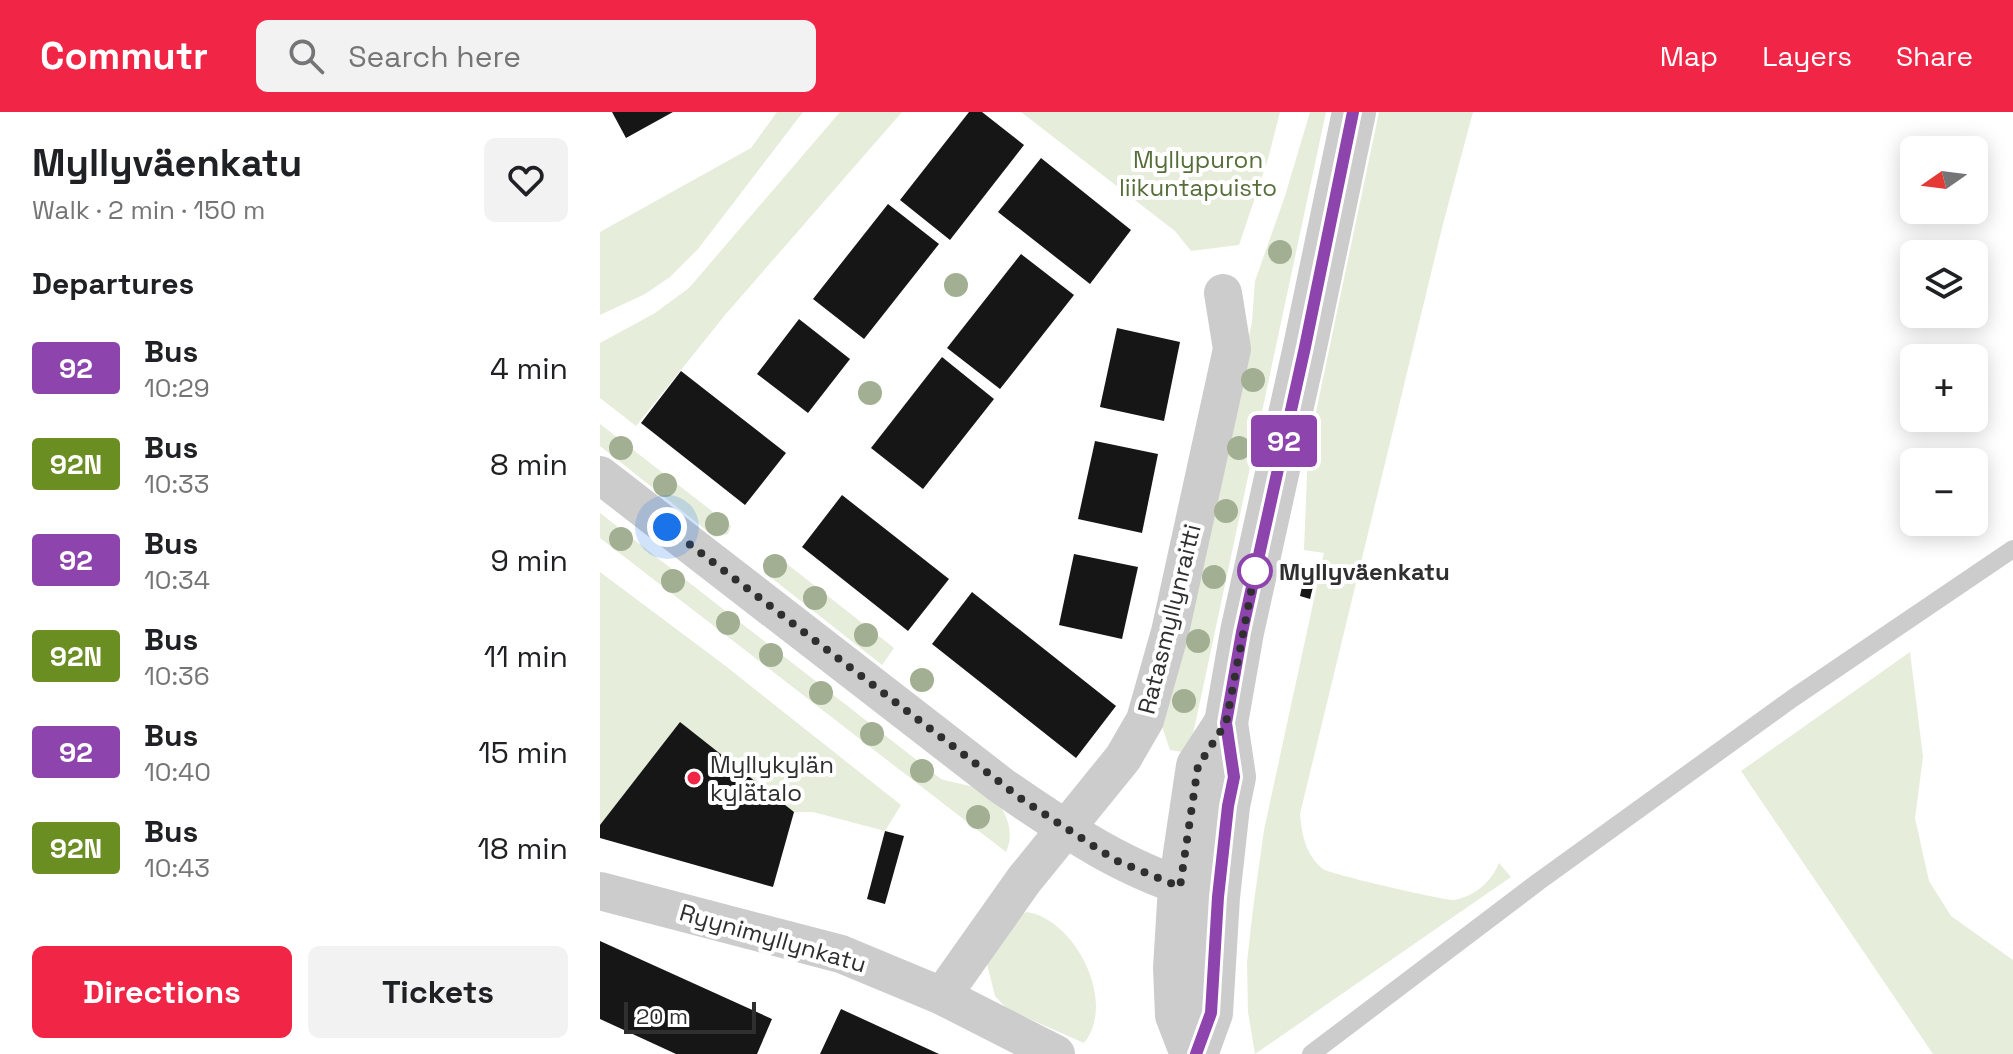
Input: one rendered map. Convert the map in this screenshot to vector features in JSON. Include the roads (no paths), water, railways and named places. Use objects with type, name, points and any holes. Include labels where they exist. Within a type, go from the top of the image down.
[{"type":"street","points":[[1194,1054],[1211,1013],[1199,892],[1228,806],[1234,777],[1226,723],[1242,632],[1354,112]]},
{"type":"street","name":"Ratasmyllynraitti","points":[[942,996],[1024,880],[1123,758],[1145,720],[1170,632],[1232,349],[1223,293]]},
{"type":"street","points":[[600,475],[1002,786],[1115,860],[1199,892]]},
{"type":"street","name":"Ryynimyllynkatu","points":[[600,891],[841,954],[942,996]]},
{"type":"street","points":[[942,996],[1056,1054]]},
{"type":"lane","points":[[1311,1054],[1538,882],[1793,698],[2013,549]]},
{"type":"place","name":"Myllyväenkatu","points":[[1255,571]]},
{"type":"place","name":"Myllykylän kylätalo","points":[[694,778]]},
{"type":"park label","name":"Myllypuron liikuntapuisto","points":[[1198,173]]}]
